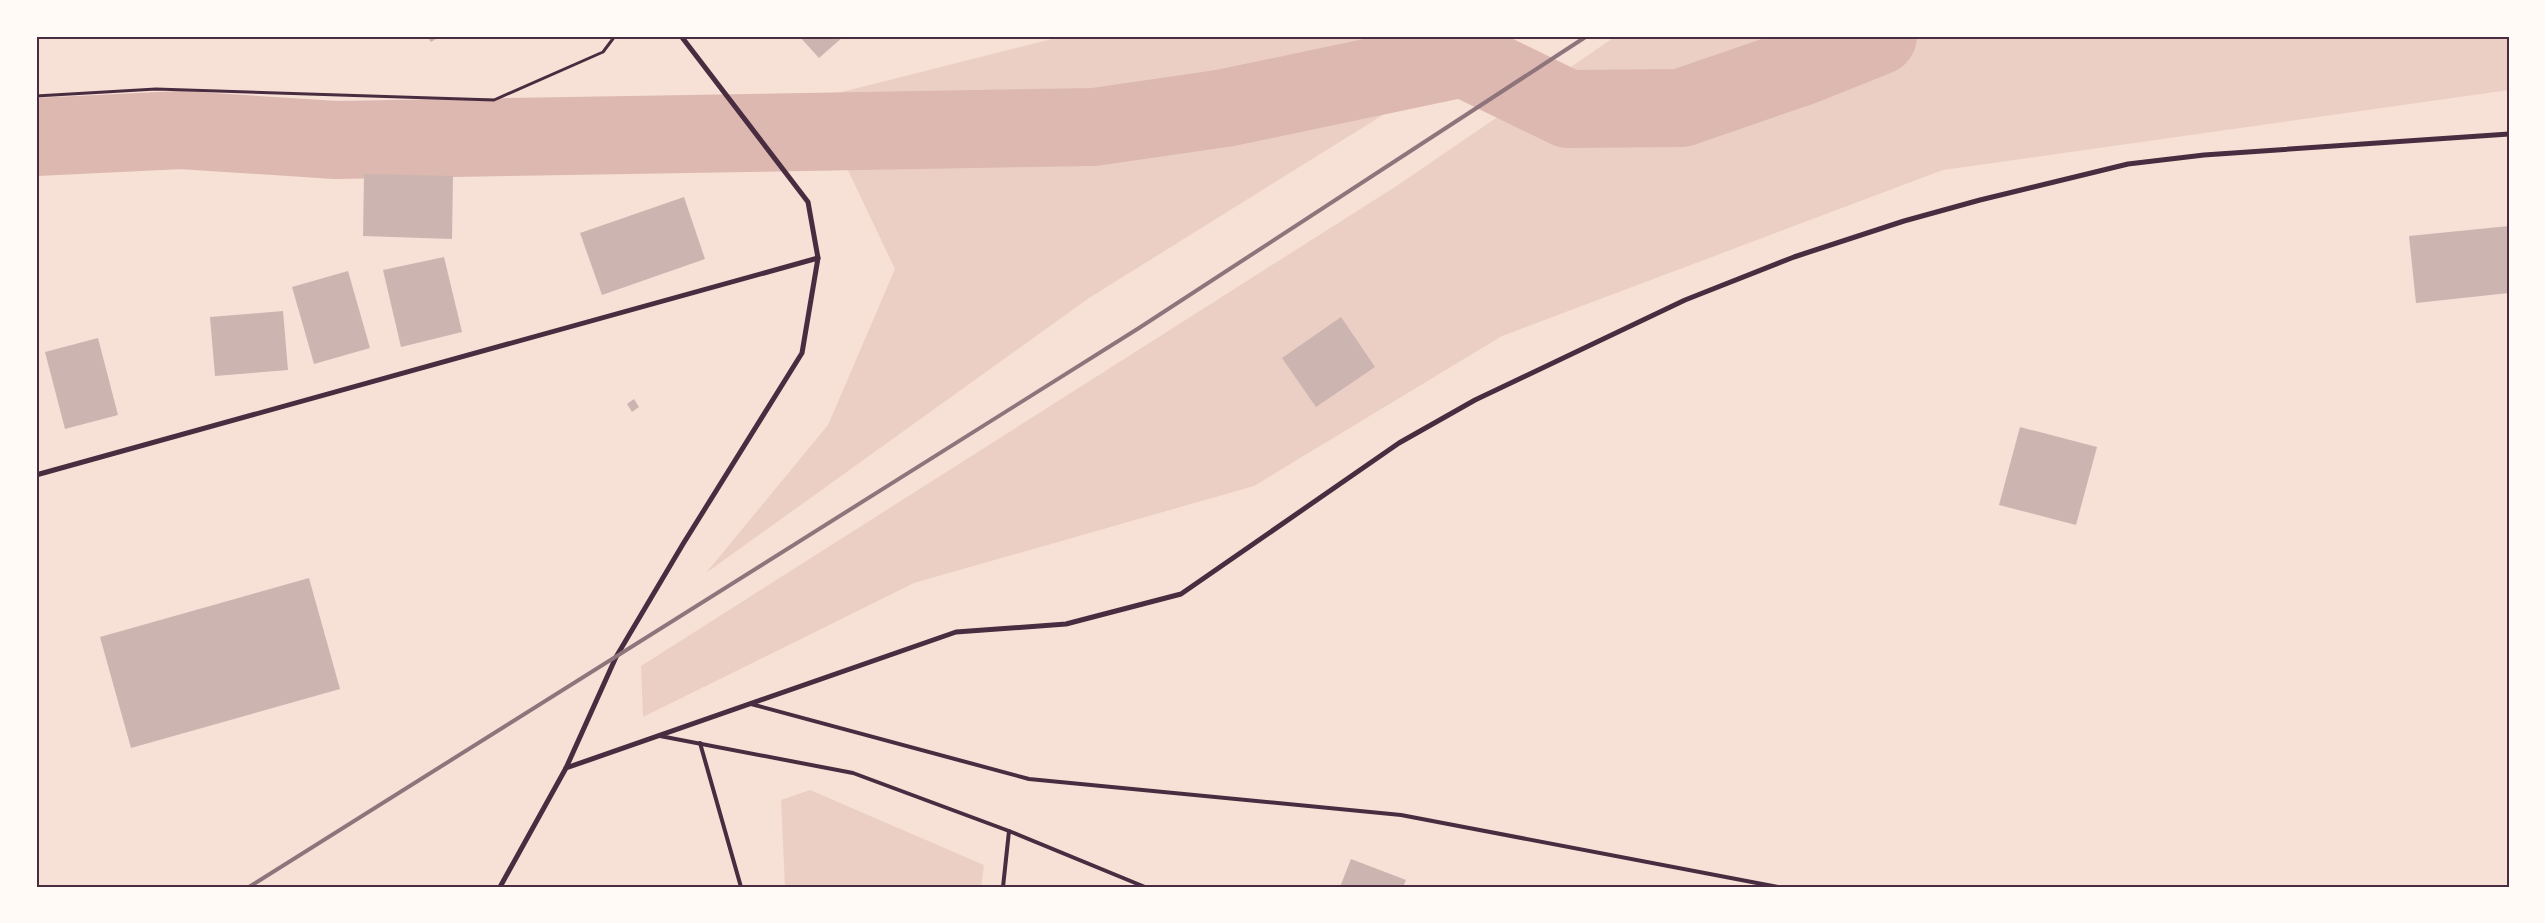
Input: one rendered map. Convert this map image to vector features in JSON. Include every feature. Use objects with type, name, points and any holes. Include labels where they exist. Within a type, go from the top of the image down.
[{"type":"street","points":[[500,887],[566,768],[616,657],[683,544],[802,353],[818,258],[808,202],[681,36]]},
{"type":"street","points":[[566,768],[654,735],[956,632],[1066,624],[1182,594],[1399,443],[1475,400],[1686,300],[1794,257],[1904,220],[2128,164],[2204,155],[2509,134]]},
{"type":"street","points":[[36,475],[818,258]]},
{"type":"lane","points":[[749,704],[1029,779],[1400,815],[1778,887]]},
{"type":"lane","points":[[654,735],[700,742],[853,773],[1009,830],[1145,887]]},
{"type":"lane","points":[[700,742],[741,887]]},
{"type":"lane","points":[[1003,887],[1009,830]]},
{"type":"path","points":[[36,96],[156,88],[494,100],[603,52],[615,36]]},
{"type":"shaded area","points":[[1064,36],[1510,36],[1089,298],[706,573],[828,425],[895,269],[814,99]]},
{"type":"shaded area","points":[[1616,36],[2509,36],[2509,90],[1943,170],[1502,336],[1254,486],[914,583],[643,717],[641,666],[1398,185]]},
{"type":"shaded area","points":[[810,790],[984,865],[981,887],[785,887],[781,800]]},
{"type":"building","points":[[427,36],[441,36],[431,42]]},
{"type":"building","points":[[799,36],[844,36],[819,58]]},
{"type":"building","points":[[364,174],[453,176],[452,239],[363,236]]},
{"type":"building","points":[[684,197],[705,259],[602,295],[580,233]]},
{"type":"building","points":[[2509,226],[2509,293],[2416,303],[2409,236]]},
{"type":"building","points":[[444,257],[462,332],[401,347],[383,270]]},
{"type":"building","points":[[348,271],[370,348],[314,364],[292,287]]},
{"type":"building","points":[[283,311],[288,370],[215,376],[210,317]]},
{"type":"building","points":[[1341,317],[1375,367],[1316,407],[1282,358]]},
{"type":"building","points":[[98,338],[118,415],[65,429],[45,352]]},
{"type":"building","points":[[634,399],[639,407],[632,412],[627,404]]},
{"type":"building","points":[[2020,427],[2097,447],[2076,525],[1999,505]]},
{"type":"building","points":[[309,578],[340,689],[131,748],[100,637]]},
{"type":"building","points":[[1351,859],[1406,880],[1403,887],[1340,887]]},
{"type":"waterway","points":[[36,137],[181,130],[336,140],[1094,127],[1225,108],[1463,58],[1568,109],[1681,108],[1803,66],[1878,36]]},
{"type":"railway","points":[[249,887],[1139,328],[1587,36]]}]
